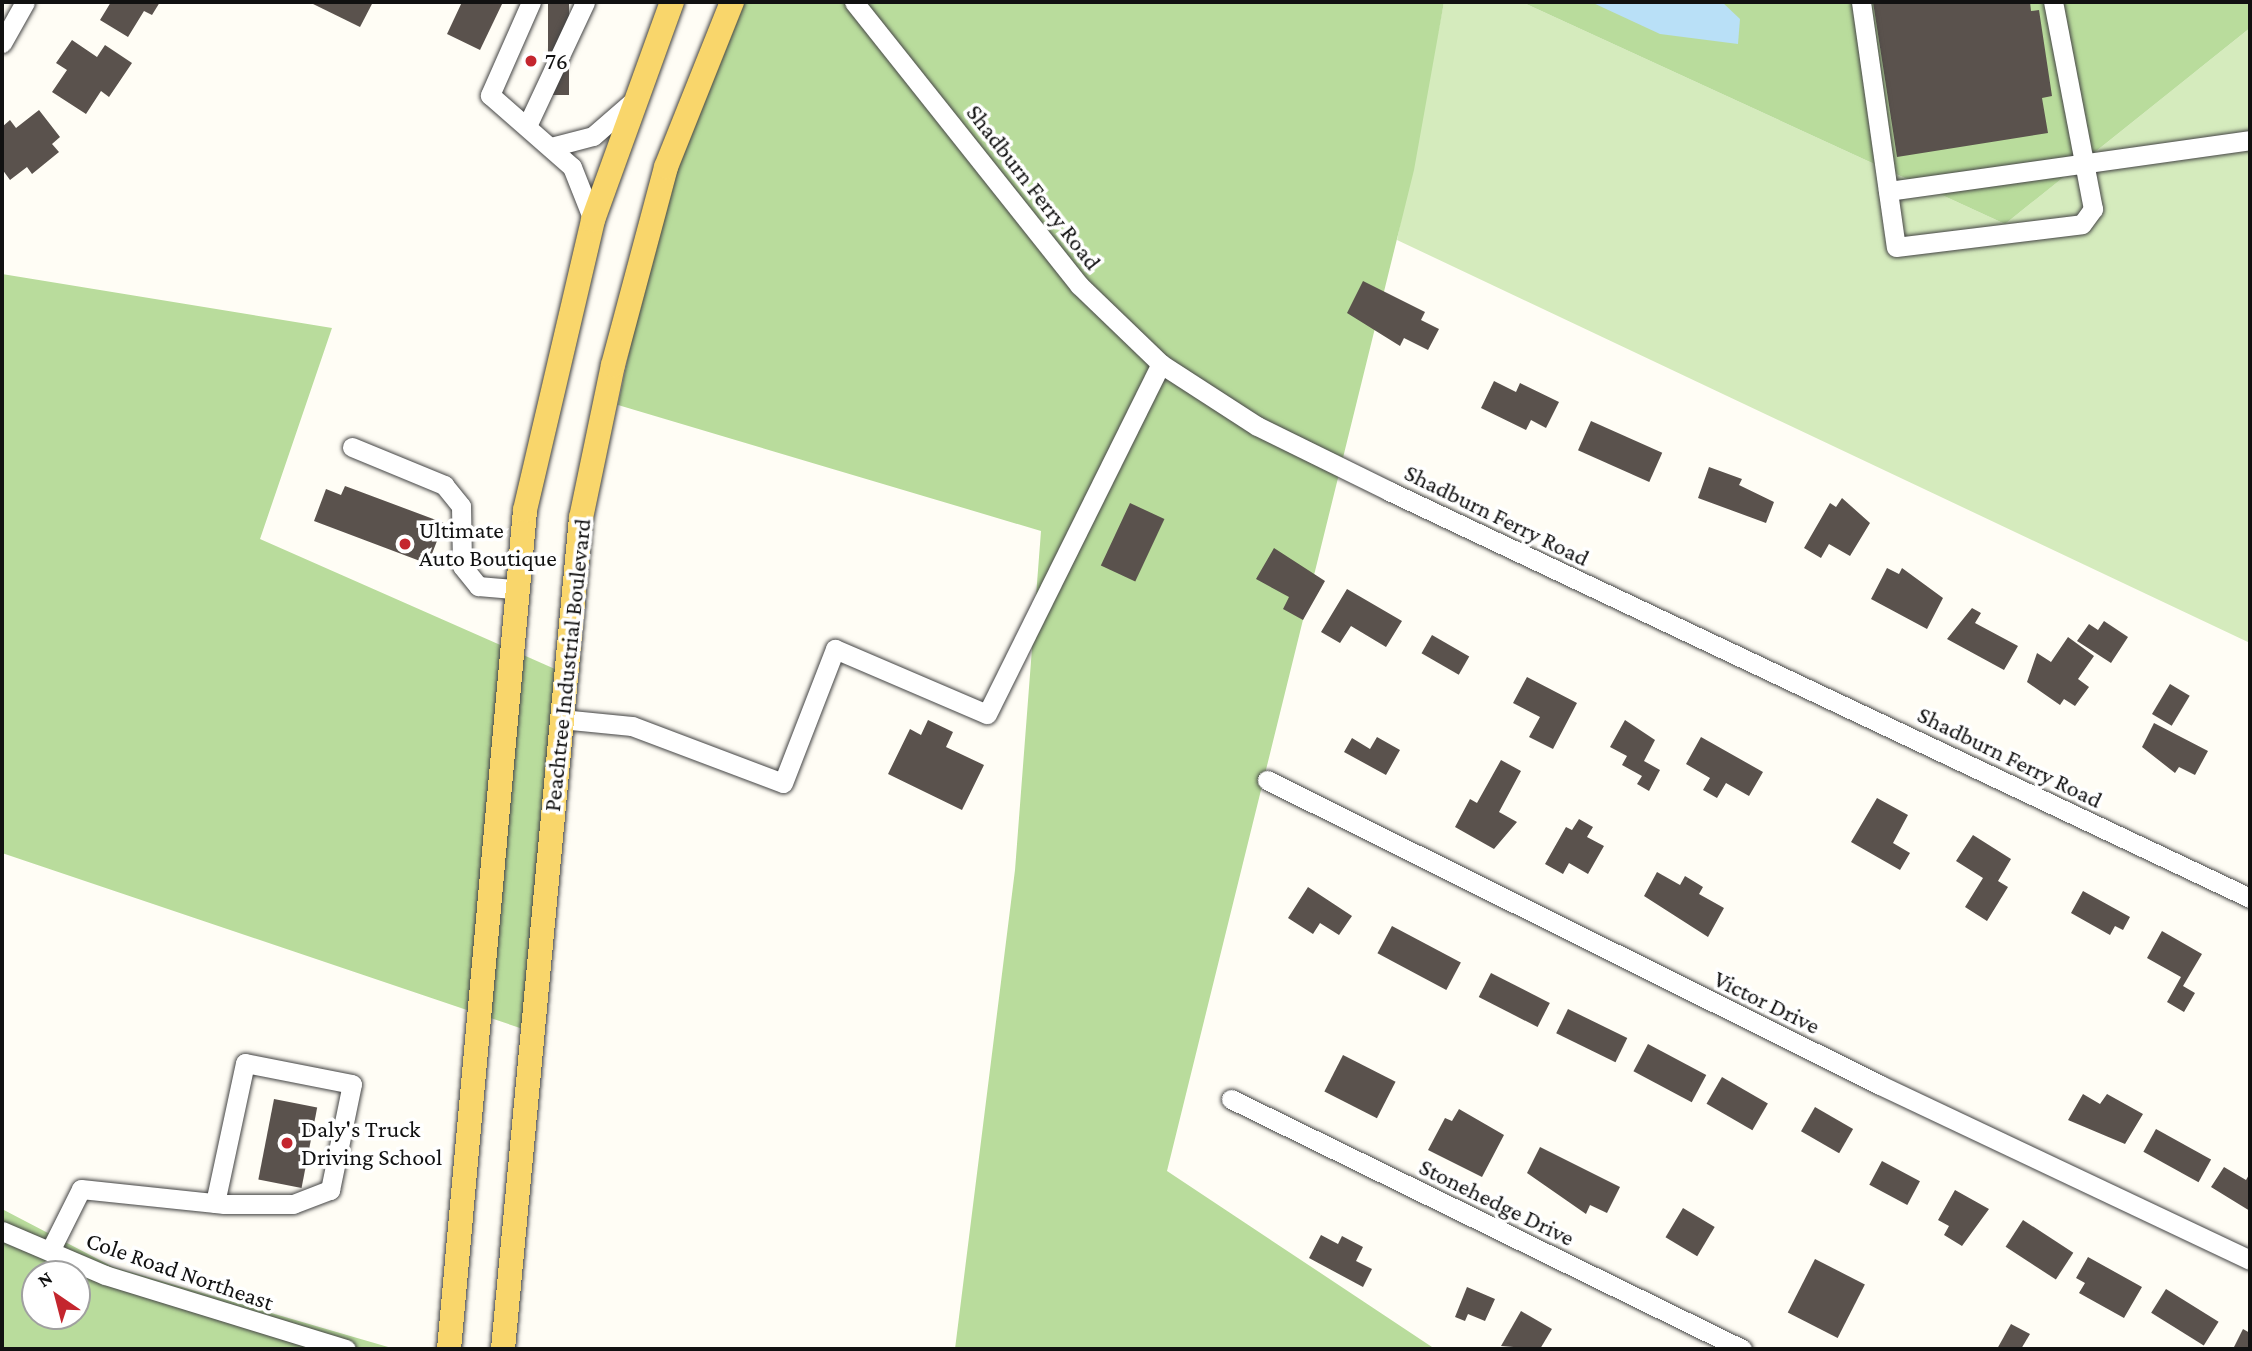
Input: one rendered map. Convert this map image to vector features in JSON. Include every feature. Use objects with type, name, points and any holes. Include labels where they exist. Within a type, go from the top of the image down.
[{"type":"main road","points":[[449,1349],[525,510],[555,365],[593,219],[631,103],[672,2]]},
{"type":"main road","name":"Peachtree Industrial Boulevard","points":[[503,1349],[581,518],[613,365],[666,167],[732,2]]},
{"type":"main road","points":[[714,44],[749,2]]},
{"type":"street","points":[[2,43],[24,2]]},
{"type":"street","points":[[531,2],[495,71],[490,95],[572,167],[593,219]]},
{"type":"street","points":[[527,126],[585,2]]},
{"type":"street","name":"Shadburn Ferry Road","points":[[854,2],[1079,285],[1161,364],[1257,426],[2250,898]]},
{"type":"street","points":[[1861,2],[1896,247],[2082,224],[2092,209],[2053,2]]},
{"type":"street","points":[[551,146],[593,136],[631,103]]},
{"type":"street","points":[[1888,191],[2084,166],[2250,140]]},
{"type":"street","points":[[561,719],[632,726],[783,783],[835,649],[987,714],[1161,364]]},
{"type":"street","points":[[352,447],[444,485],[461,506],[462,566],[478,586],[516,589]]},
{"type":"street","name":"Victor Drive","points":[[1267,780],[1880,1085],[2250,1260]]},
{"type":"street","points":[[50,1251],[81,1189],[215,1203],[293,1204],[330,1190],[352,1084],[245,1063],[215,1203]]},
{"type":"street","name":"Stonehedge Drive","points":[[1231,1099],[1735,1348]]},
{"type":"street","name":"Cole Road Northeast","points":[[2,1231],[50,1251],[346,1349]]},
{"type":"green space","points":[[733,2],[1444,2],[1414,170],[1167,1171],[1435,1349],[955,1349],[1015,870],[1041,531],[618,405],[675,132]]},
{"type":"green space","points":[[1444,2],[1522,2],[2005,224],[2250,28],[2250,643],[1397,240]]},
{"type":"green space","points":[[1522,2],[2250,2],[2250,28],[2005,224]]},
{"type":"green space","points":[[2,274],[332,328],[260,539],[564,673],[532,1032],[2,853]]},
{"type":"green space","points":[[2,1209],[113,1267],[395,1349],[2,1349]]},
{"type":"water","points":[[1591,2],[1722,2],[1740,19],[1738,44],[1660,34]]},
{"type":"building","points":[[111,2],[160,2],[152,15],[144,11],[128,37],[100,20]]},
{"type":"building","points":[[309,2],[373,2],[360,27]]},
{"type":"building","points":[[462,2],[503,2],[480,50],[447,34]]},
{"type":"building","points":[[548,2],[569,2],[569,95],[548,95]]},
{"type":"building","points":[[1873,2],[2030,2],[2031,11],[2039,10],[2052,96],[2042,98],[2048,133],[1897,157]]},
{"type":"building","points":[[72,40],[97,57],[105,45],[132,63],[109,97],[101,91],[86,114],[52,92],[67,70],[56,63]]},
{"type":"building","points":[[39,110],[60,137],[52,144],[59,152],[32,174],[27,167],[10,180],[2,169],[2,127],[10,120],[16,128]]},
{"type":"building","points":[[1363,281],[1425,312],[1421,320],[1439,329],[1428,350],[1404,338],[1400,346],[1347,313]]},
{"type":"building","points":[[1494,381],[1516,392],[1520,383],[1559,402],[1546,428],[1531,420],[1526,430],[1481,408]]},
{"type":"building","points":[[1591,421],[1662,453],[1649,482],[1578,450]]},
{"type":"building","points":[[1709,467],[1742,479],[1739,485],[1774,502],[1766,523],[1698,498]]},
{"type":"building","name":"Ultimate Auto Boutique","points":[[345,486],[444,523],[428,564],[314,521],[326,489],[341,495]]},
{"type":"building","points":[[1842,498],[1870,523],[1850,556],[1829,544],[1821,558],[1804,548],[1830,503],[1836,507]]},
{"type":"building","points":[[1130,503],[1164,519],[1135,582],[1101,566]]},
{"type":"building","points":[[1274,548],[1325,581],[1303,620],[1283,609],[1289,597],[1256,579]]},
{"type":"building","points":[[1887,568],[1899,574],[1902,568],[1943,598],[1927,629],[1871,599]]},
{"type":"building","points":[[1347,589],[1402,621],[1386,647],[1351,626],[1340,643],[1321,632]]},
{"type":"building","points":[[1972,608],[1981,613],[1975,623],[2018,646],[2004,670],[1947,639]]},
{"type":"building","points":[[2104,621],[2128,637],[2111,663],[2077,641],[2089,624],[2098,630]]},
{"type":"building","points":[[1432,635],[1469,656],[1459,675],[1422,653]]},
{"type":"building","points":[[2068,637],[2094,656],[2078,679],[2089,687],[2075,706],[2064,699],[2060,705],[2027,682],[2037,653],[2051,662]]},
{"type":"building","points":[[1527,677],[1577,703],[1553,749],[1529,737],[1540,717],[1513,703]]},
{"type":"building","points":[[2170,684],[2190,696],[2172,726],[2152,714]]},
{"type":"building","points":[[928,720],[953,732],[946,747],[984,765],[962,810],[888,774],[910,729],[921,735]]},
{"type":"building","points":[[1625,720],[1655,740],[1644,761],[1660,770],[1649,791],[1637,784],[1642,776],[1622,765],[1627,756],[1610,747]]},
{"type":"building","points":[[2154,723],[2208,751],[2195,775],[2179,767],[2175,773],[2142,747]]},
{"type":"building","points":[[1377,737],[1400,750],[1386,775],[1344,752],[1352,738],[1370,749]]},
{"type":"building","points":[[1701,737],[1763,772],[1749,796],[1726,783],[1717,798],[1703,790],[1710,778],[1686,764]]},
{"type":"building","points":[[1501,760],[1521,771],[1499,812],[1517,822],[1494,849],[1455,827],[1470,799],[1477,803]]},
{"type":"building","points":[[1877,798],[1908,815],[1893,843],[1910,853],[1900,870],[1851,842]]},
{"type":"building","points":[[1579,819],[1593,827],[1587,837],[1604,846],[1588,874],[1569,863],[1563,874],[1545,864],[1566,827],[1572,830]]},
{"type":"building","points":[[1973,835],[2011,859],[1998,881],[2008,887],[1987,921],[1965,907],[1983,878],[1956,861]]},
{"type":"building","points":[[1657,872],[1680,885],[1685,876],[1703,887],[1699,894],[1724,908],[1708,937],[1644,896]]},
{"type":"building","points":[[1308,887],[1352,916],[1339,935],[1320,923],[1313,934],[1288,918]]},
{"type":"building","points":[[2083,891],[2130,917],[2123,930],[2115,926],[2110,935],[2071,913]]},
{"type":"building","points":[[1392,926],[1461,963],[1446,990],[1377,953]]},
{"type":"building","points":[[2162,931],[2202,954],[2183,986],[2195,993],[2184,1012],[2167,1002],[2181,977],[2147,958]]},
{"type":"building","points":[[1491,973],[1550,1003],[1538,1027],[1479,997]]},
{"type":"building","points":[[1568,1009],[1627,1038],[1615,1062],[1556,1033]]},
{"type":"building","points":[[1648,1044],[1706,1075],[1692,1102],[1633,1071]]},
{"type":"building","points":[[1343,1055],[1396,1082],[1377,1118],[1324,1092]]},
{"type":"building","points":[[1722,1077],[1768,1104],[1752,1130],[1706,1104]]},
{"type":"building","points":[[2083,1094],[2100,1104],[2107,1094],[2143,1114],[2125,1144],[2068,1120]]},
{"type":"building","name":"Daly's Truck Driving School","points":[[274,1099],[317,1107],[302,1188],[258,1179]]},
{"type":"building","points":[[1815,1107],[1853,1129],[1839,1153],[1801,1131]]},
{"type":"building","points":[[1459,1109],[1504,1135],[1482,1177],[1428,1150],[1445,1118],[1452,1121]]},
{"type":"building","points":[[2156,1129],[2211,1160],[2198,1182],[2143,1152]]},
{"type":"building","points":[[1540,1147],[1620,1187],[1607,1213],[1590,1205],[1586,1214],[1527,1173]]},
{"type":"building","points":[[1882,1161],[1920,1181],[1907,1205],[1869,1185]]},
{"type":"building","points":[[2224,1167],[2246,1180],[2250,1173],[2250,1211],[2211,1187]]},
{"type":"building","points":[[1955,1190],[1989,1209],[1962,1246],[1944,1235],[1949,1226],[1938,1220]]},
{"type":"building","points":[[1683,1208],[1715,1227],[1697,1256],[1665,1237]]},
{"type":"building","points":[[2023,1220],[2073,1253],[2056,1280],[2006,1247]]},
{"type":"building","points":[[1321,1235],[1338,1244],[1342,1236],[1363,1247],[1356,1261],[1372,1269],[1363,1287],[1309,1258]]},
{"type":"building","points":[[2088,1257],[2142,1287],[2124,1318],[2079,1293],[2085,1283],[2076,1278]]},
{"type":"building","points":[[1815,1259],[1865,1284],[1838,1338],[1788,1312]]},
{"type":"building","points":[[1467,1287],[1495,1299],[1485,1321],[1468,1314],[1465,1321],[1455,1317]]},
{"type":"building","points":[[2166,1289],[2219,1322],[2204,1346],[2151,1313]]},
{"type":"building","points":[[1521,1311],[1552,1329],[1540,1349],[1501,1346]]},
{"type":"building","points":[[2011,1324],[2030,1334],[2021,1349],[1997,1349]]},
{"type":"building","points":[[2243,1329],[2250,1333],[2250,1349],[2233,1349]]},
{"type":"place","name":"76","points":[[531,61]]},
{"type":"place","name":"Ultimate Auto Boutique","points":[[405,544]]},
{"type":"place","name":"Daly's Truck Driving School","points":[[287,1143]]}]
